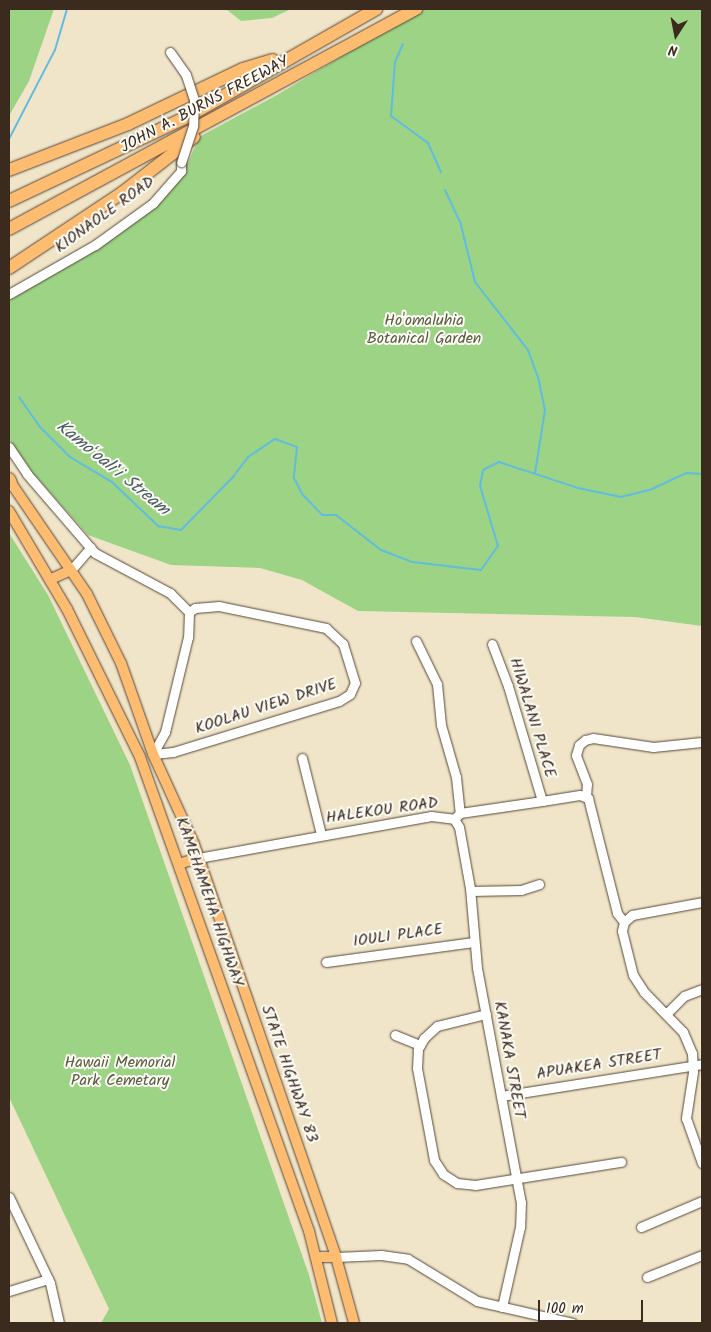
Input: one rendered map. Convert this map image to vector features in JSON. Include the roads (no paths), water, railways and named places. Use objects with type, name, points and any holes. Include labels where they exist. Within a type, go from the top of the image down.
[{"type":"highway","name":"JOHN A. BURNS FREEWAY","points":[[9,201],[187,117],[294,53],[376,9]]},
{"type":"highway","name":"JOHN A. BURNS FREEWAY","points":[[9,229],[416,9]]},
{"type":"highway","points":[[9,170],[128,124],[243,69],[294,53]]},
{"type":"highway","points":[[9,268],[122,193],[228,111]]},
{"type":"main road","points":[[10,481],[71,570],[104,626],[153,754],[140,757]]},
{"type":"main road","name":"KAMEHAMEHA HIGHWAY","points":[[9,511],[51,579],[140,757],[226,996],[316,1257],[332,1323]]},
{"type":"main road","points":[[51,579],[71,570]]},
{"type":"main road","name":"STATE HIGHWAY 83","points":[[153,754],[168,780],[198,858],[336,1257],[354,1323]]},
{"type":"main road","points":[[179,864],[198,858]]},
{"type":"main road","points":[[226,996],[244,990]]},
{"type":"main road","points":[[316,1257],[336,1257]]},
{"type":"street","name":"KIONAOLE ROAD","points":[[9,294],[95,245],[153,203],[181,171],[181,162],[193,126],[194,100],[186,74],[170,52]]},
{"type":"street","points":[[9,447],[27,474],[91,547],[106,561],[170,593],[189,612],[188,637],[165,732],[153,754]]},
{"type":"street","points":[[71,570],[91,547]]},
{"type":"street","name":"KOOLAU VIEW DRIVE","points":[[153,754],[182,749],[339,701],[350,694],[355,683],[343,644],[326,628],[219,606],[195,608],[189,612]]},
{"type":"street","name":"KANAKA STREET","points":[[416,641],[437,684],[441,724],[456,777],[457,816],[471,892],[474,942],[517,1178],[521,1218],[502,1306]]},
{"type":"street","name":"HIWALANI PLACE","points":[[492,644],[508,686],[542,801]]},
{"type":"street","points":[[624,922],[617,913],[591,803],[586,797],[587,784],[576,755],[579,745],[585,740],[593,738],[653,747],[702,742]]},
{"type":"street","points":[[302,758],[321,834]]},
{"type":"street","name":"HALEKOU ROAD","points":[[198,858],[321,834],[431,816],[457,816],[542,801],[586,797]]},
{"type":"street","points":[[471,892],[521,890],[539,884]]},
{"type":"street","points":[[702,902],[632,915],[624,922],[622,931],[633,975],[644,992],[687,1039],[698,1065],[686,1118],[702,1164]]},
{"type":"street","name":"IOULI PLACE","points":[[326,962],[474,942]]},
{"type":"street","points":[[666,1014],[684,996],[702,989]]},
{"type":"street","points":[[486,1014],[442,1023],[428,1033],[420,1045],[417,1068],[434,1160],[439,1170],[447,1178],[463,1185],[621,1162]]},
{"type":"street","points":[[395,1035],[420,1045]]},
{"type":"street","name":"APUAKEA STREET","points":[[501,1096],[698,1065]]},
{"type":"street","points":[[9,1199],[48,1280],[59,1323]]},
{"type":"street","points":[[641,1227],[702,1201]]},
{"type":"street","points":[[336,1257],[381,1255],[408,1259],[471,1299],[573,1323]]},
{"type":"street","points":[[647,1277],[702,1255]]},
{"type":"street","points":[[9,1291],[48,1280]]},
{"type":"waterway","name":"Kamoʻoaliʻi Stream","points":[[9,139],[55,50],[67,9]]},
{"type":"waterway","points":[[403,44],[395,62],[391,116],[428,143],[441,172]]},
{"type":"waterway","points":[[445,190],[461,225],[475,282],[528,350],[538,377],[545,410],[535,473]]},
{"type":"waterway","name":"Kamoʻoaliʻi Stream","points":[[19,397],[39,426],[70,457],[112,482],[158,526],[181,530],[233,477],[248,457],[275,439],[297,447],[294,478],[302,494],[322,515],[336,515],[381,550],[413,562],[481,570],[498,546],[480,486],[483,470],[499,462],[578,488],[621,497],[652,489],[687,473],[702,474]]},
{"type":"park label","name":"Ho'omaluhia Botanical Garden","points":[[424,330]]},
{"type":"park label","name":"Hawaii Memorial Park Cemetary","points":[[120,1072]]}]
